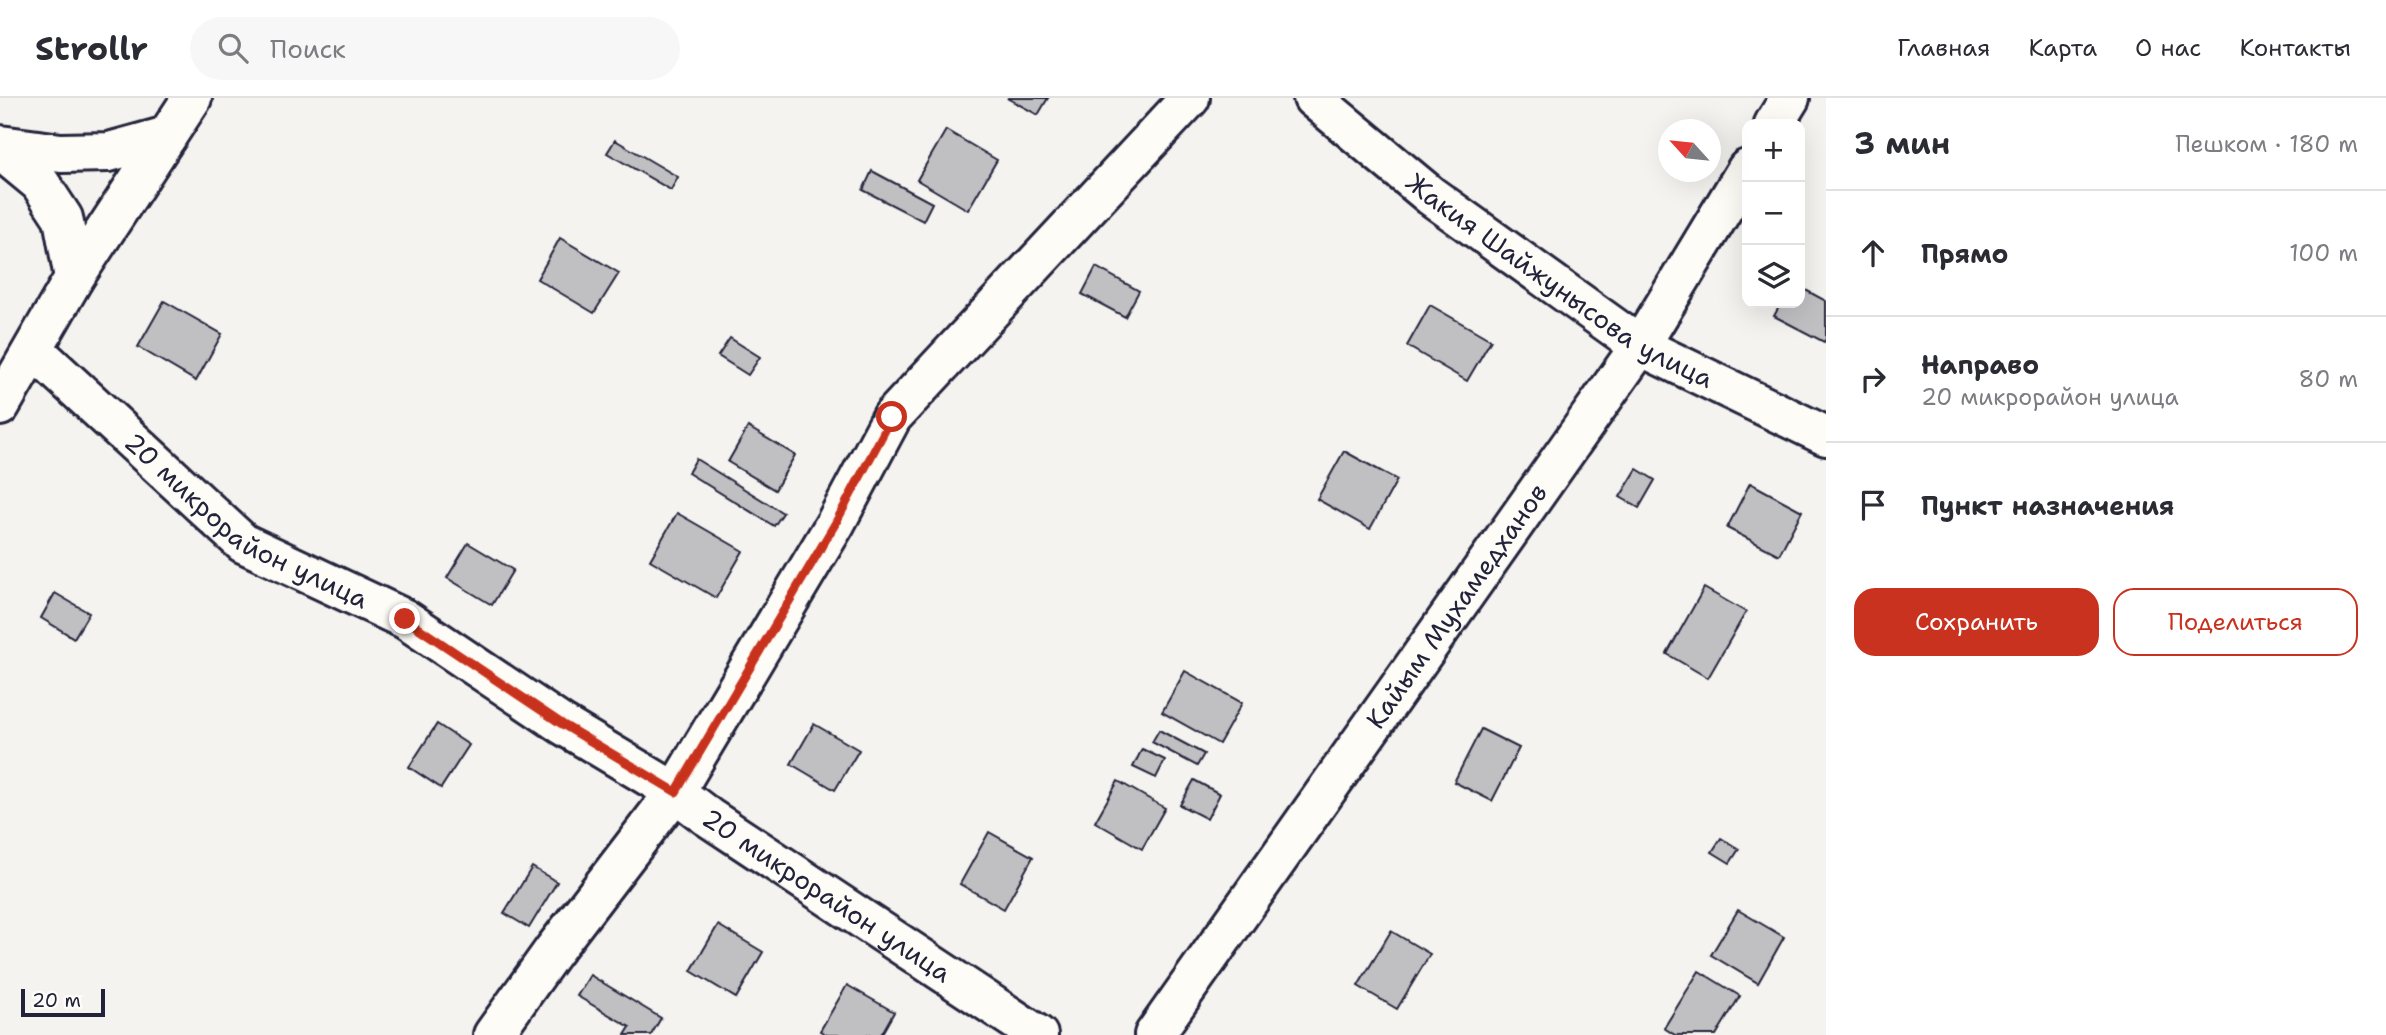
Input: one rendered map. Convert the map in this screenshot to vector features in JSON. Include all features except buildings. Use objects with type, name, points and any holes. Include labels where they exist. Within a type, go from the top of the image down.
[{"type":"street","points":[[0,406],[74,278],[192,98]]},
{"type":"street","points":[[493,1035],[553,951],[676,792],[835,524],[892,417],[1190,98]]},
{"type":"street","name":"Жакия Шайжунысова улица","points":[[1313,98],[1431,196],[1640,346],[1826,436]]},
{"type":"street","points":[[1777,119],[1790,98]]},
{"type":"street","points":[[0,145],[61,153],[109,152],[167,136]]},
{"type":"street","points":[[0,150],[40,183],[63,218],[74,278]]},
{"type":"street","name":"Кайым Мухамедханов","points":[[1154,1035],[1640,346],[1742,177]]},
{"type":"street","name":"20 микрорайон улица","points":[[34,350],[243,543],[405,619],[562,724],[676,792],[708,817],[1038,1035]]},
{"type":"route","points":[[405,619],[562,724],[676,792],[835,524],[892,417]]}]
